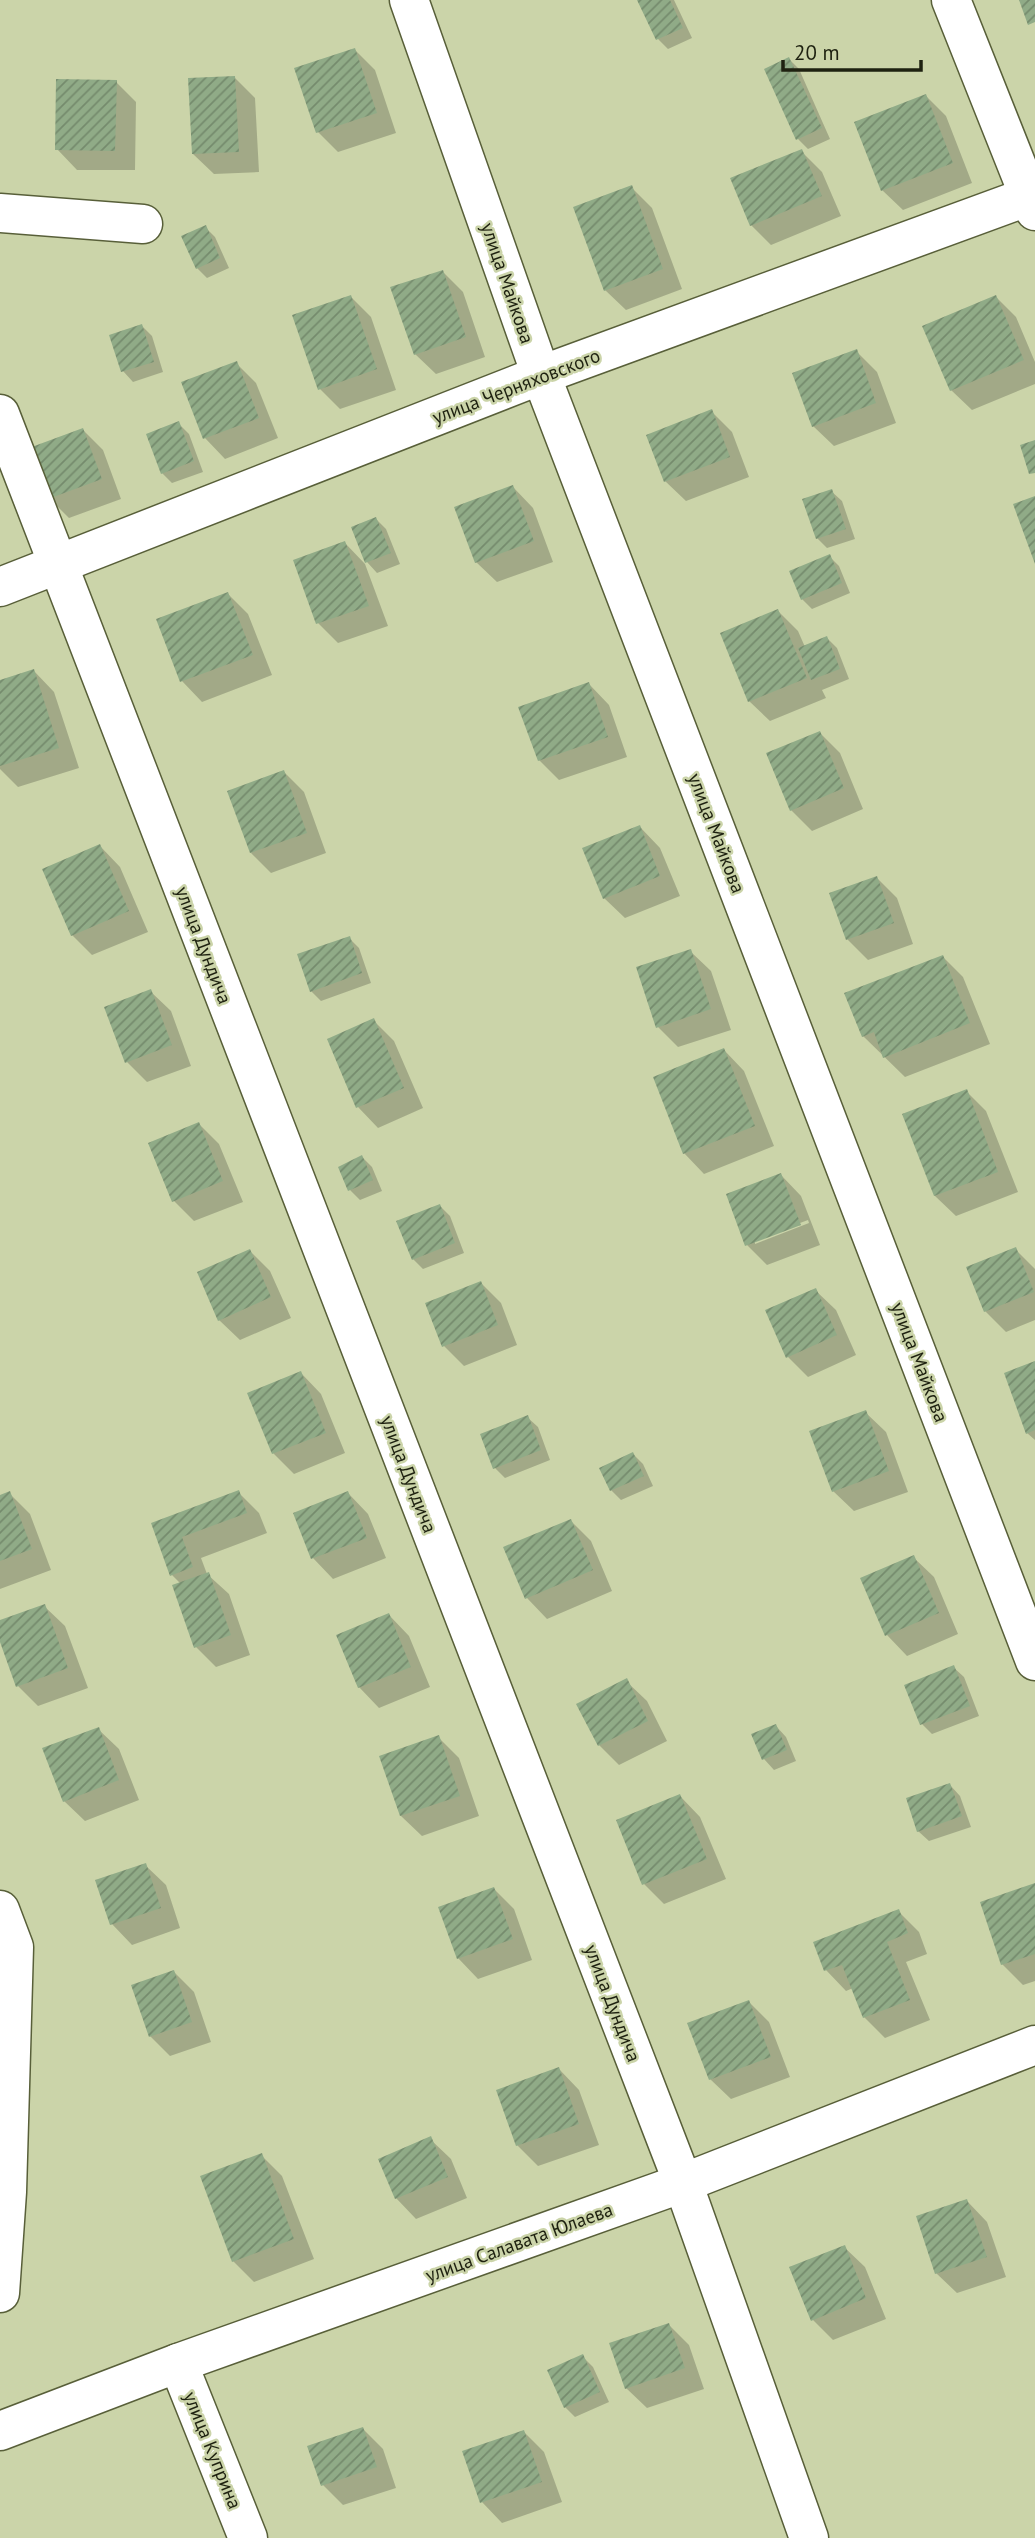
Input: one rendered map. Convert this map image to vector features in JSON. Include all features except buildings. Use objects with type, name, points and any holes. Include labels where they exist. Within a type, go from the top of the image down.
[{"type":"street","name":"улица Майкова","points":[[409,0],[541,375],[1035,1661]]},
{"type":"street","points":[[951,0],[1033,200]]},
{"type":"street","name":"улица Черняховского","points":[[0,587],[541,375],[1033,200]]},
{"type":"street","points":[[0,213],[143,224]]},
{"type":"street","name":"улица Дундича","points":[[0,414],[683,2183],[808,2538]]},
{"type":"street","points":[[0,1910],[13,1947],[8,2192],[0,2293]]},
{"type":"street","name":"улица Салавата Юлаева","points":[[0,2431],[178,2363],[683,2183],[1035,2045]]},
{"type":"street","name":"улица Куприна","points":[[178,2363],[248,2538]]}]
